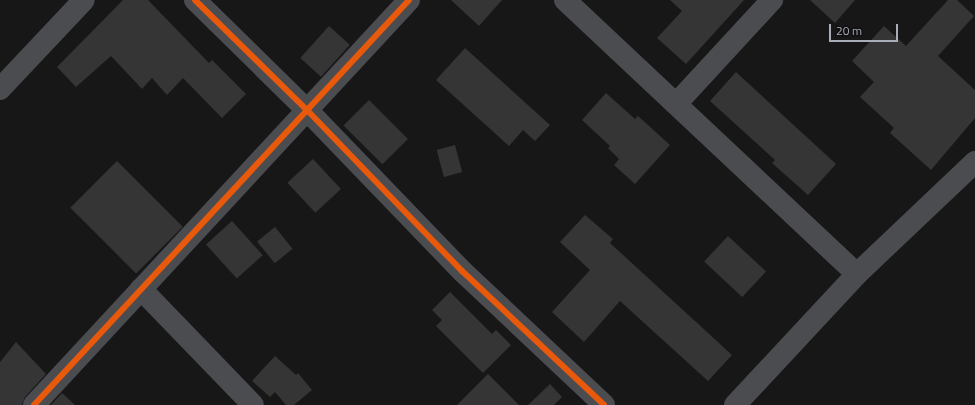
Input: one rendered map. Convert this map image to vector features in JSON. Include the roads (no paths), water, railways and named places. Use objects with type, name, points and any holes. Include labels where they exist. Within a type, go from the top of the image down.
[{"type":"street","points":[[0,89],[84,0]]},
{"type":"street","points":[[195,0],[307,110],[462,271],[604,405]]},
{"type":"street","points":[[34,405],[409,0]]},
{"type":"street","points":[[565,0],[857,274]]},
{"type":"street","points":[[676,104],[772,0]]},
{"type":"street","points":[[735,405],[857,274],[975,162]]},
{"type":"street","points":[[141,289],[253,405]]}]
